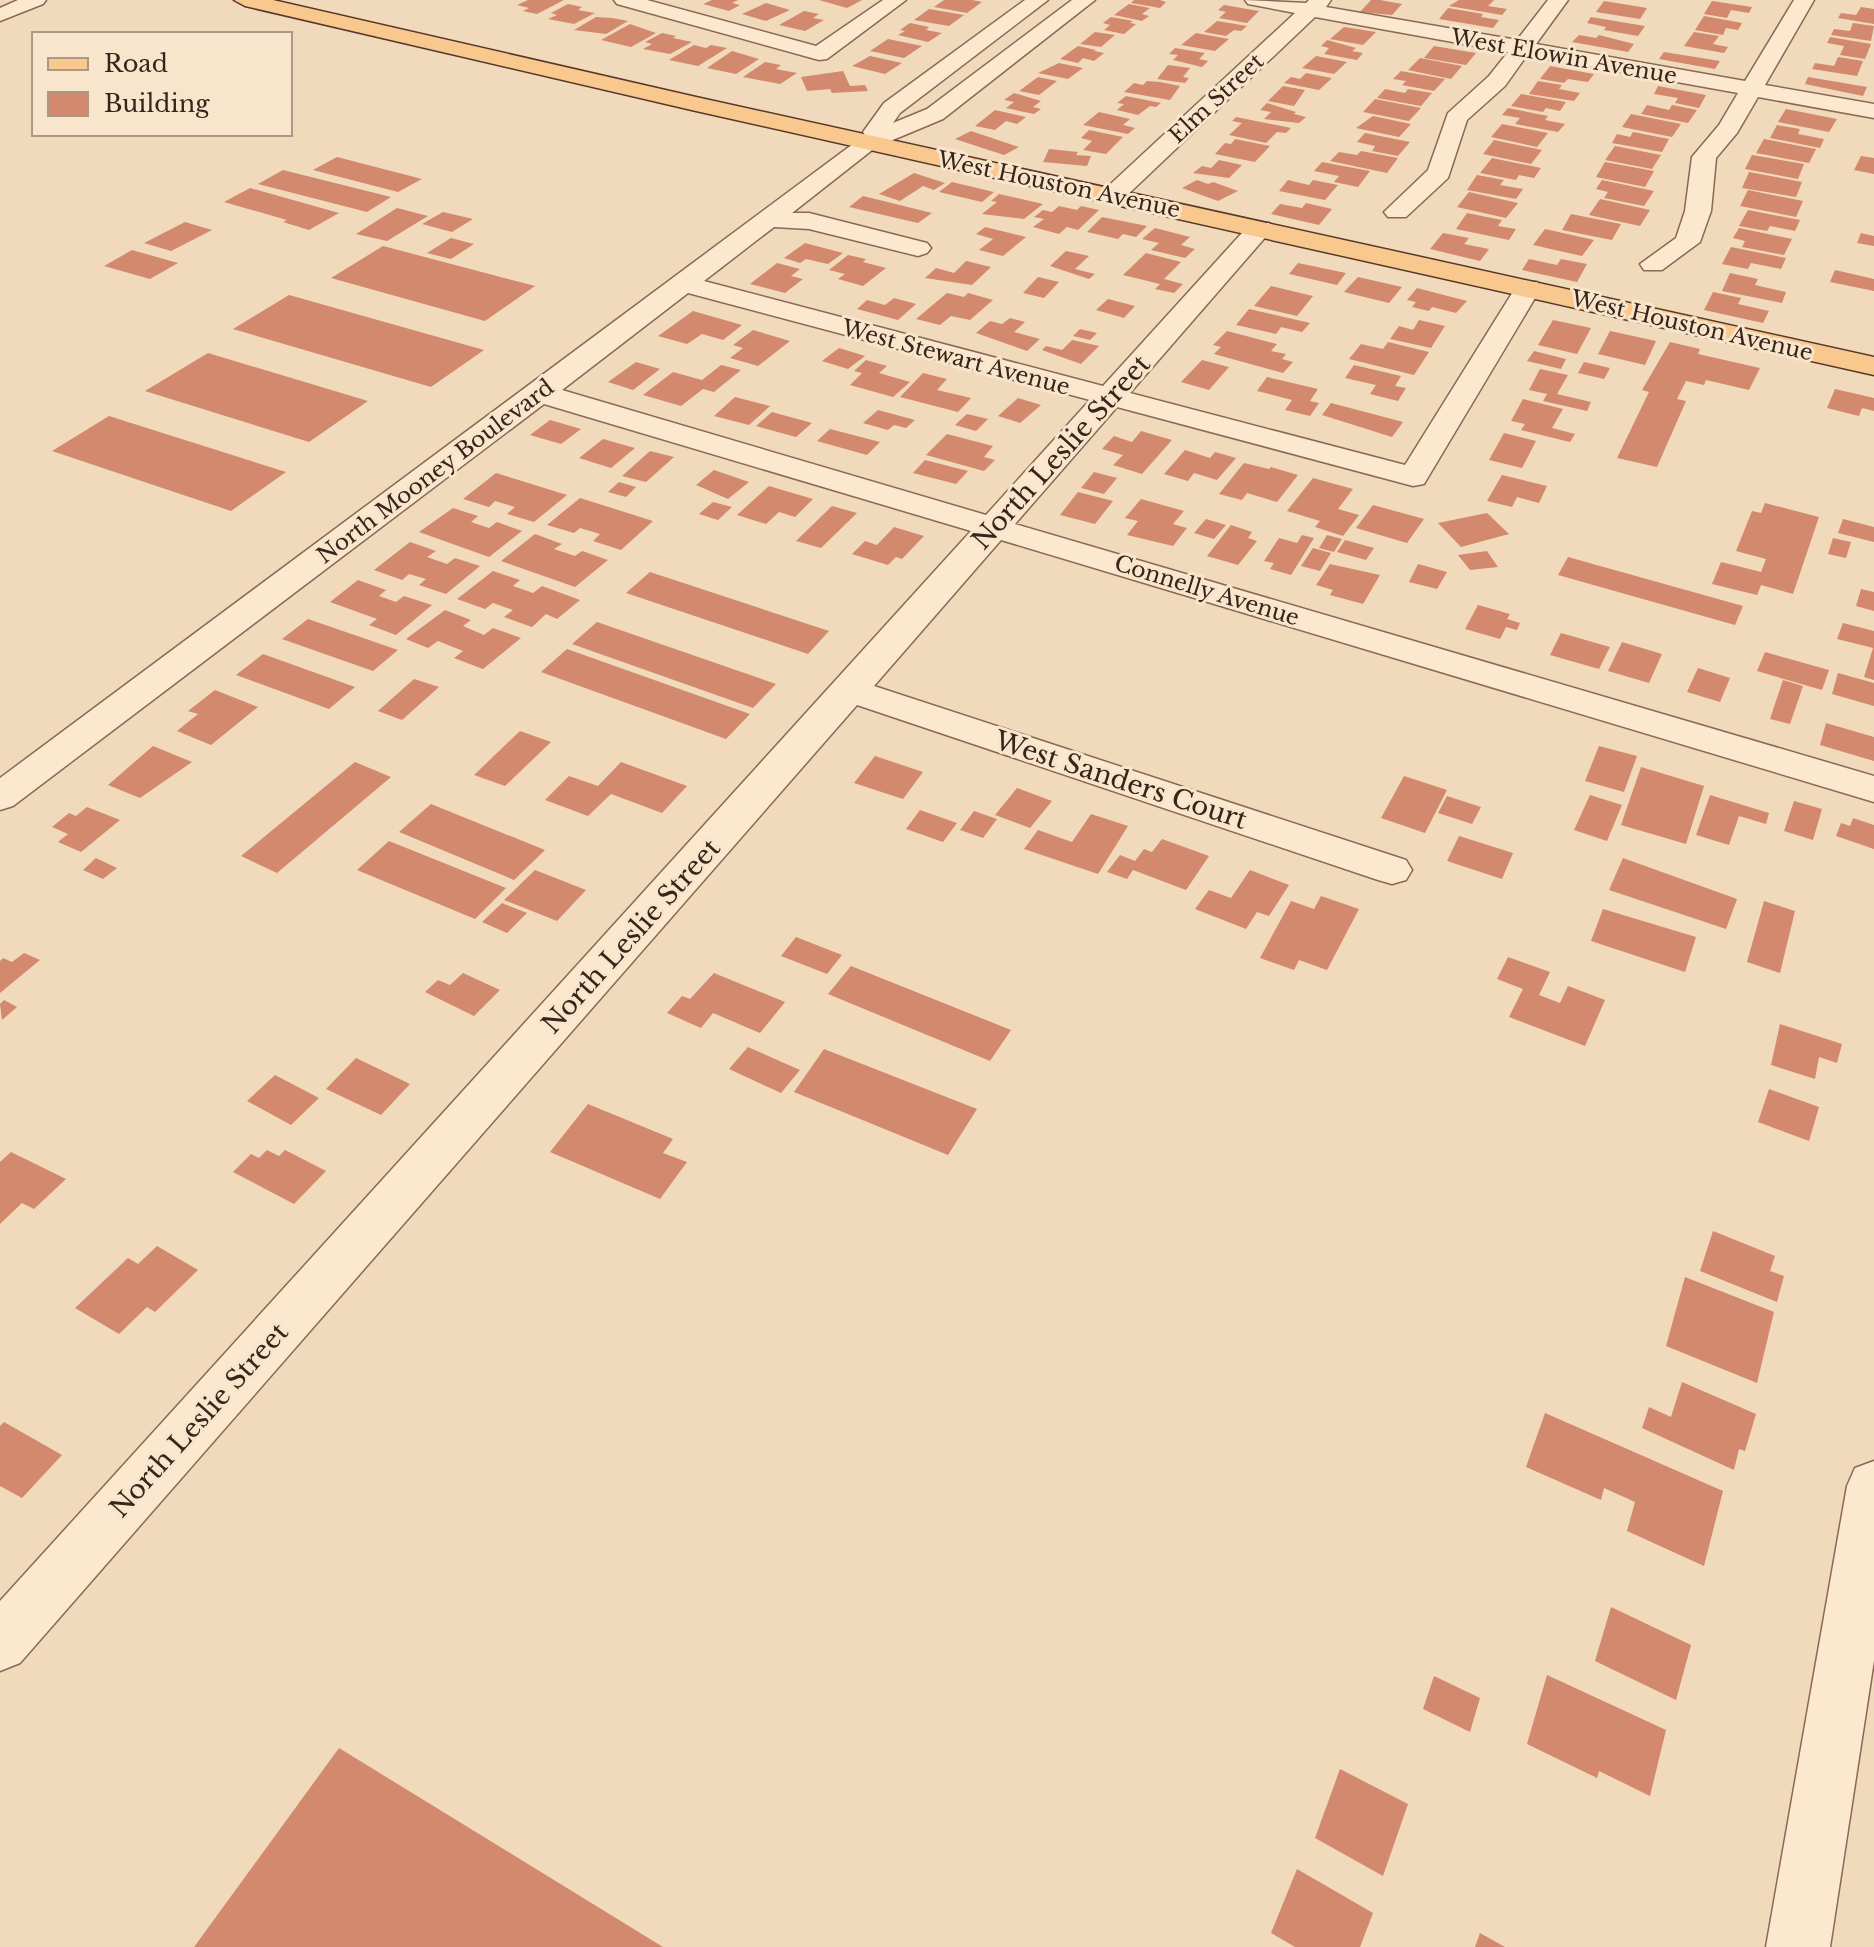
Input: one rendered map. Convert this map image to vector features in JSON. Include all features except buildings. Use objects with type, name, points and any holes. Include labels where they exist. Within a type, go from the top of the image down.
[{"type":"main road","name":"West Houston Avenue","points":[[245,0],[1874,366]]},
{"type":"street","points":[[0,15],[36,0]]},
{"type":"street","points":[[624,0],[819,54],[896,0]]},
{"type":"street","name":"North Mooney Boulevard","points":[[868,142],[892,108],[1038,0]]},
{"type":"street","name":"North Mooney Boulevard","points":[[0,797],[685,284],[868,142],[935,114],[1085,0]]},
{"type":"street","name":"West Elowin Avenue","points":[[1255,0],[1315,5],[1519,49],[1874,111]]},
{"type":"street","points":[[1397,212],[1439,173],[1456,118],[1497,81],[1558,0]]},
{"type":"street","points":[[1653,264],[1687,242],[1698,211],[1704,157],[1729,128],[1804,0]]},
{"type":"street","name":"Elm Street","points":[[1112,196],[1315,5]]},
{"type":"street","points":[[768,219],[809,221],[918,248]]},
{"type":"street","name":"North Leslie Street","points":[[0,1643],[1260,228]]},
{"type":"street","name":"West Stewart Avenue","points":[[685,284],[1413,477],[1528,288]]},
{"type":"street","name":"Connelly Avenue","points":[[539,393],[1874,789]]},
{"type":"street","name":"West Sanders Court","points":[[850,690],[1392,870]]},
{"type":"street","points":[[1798,1947],[1857,1712],[1874,1486]]}]
